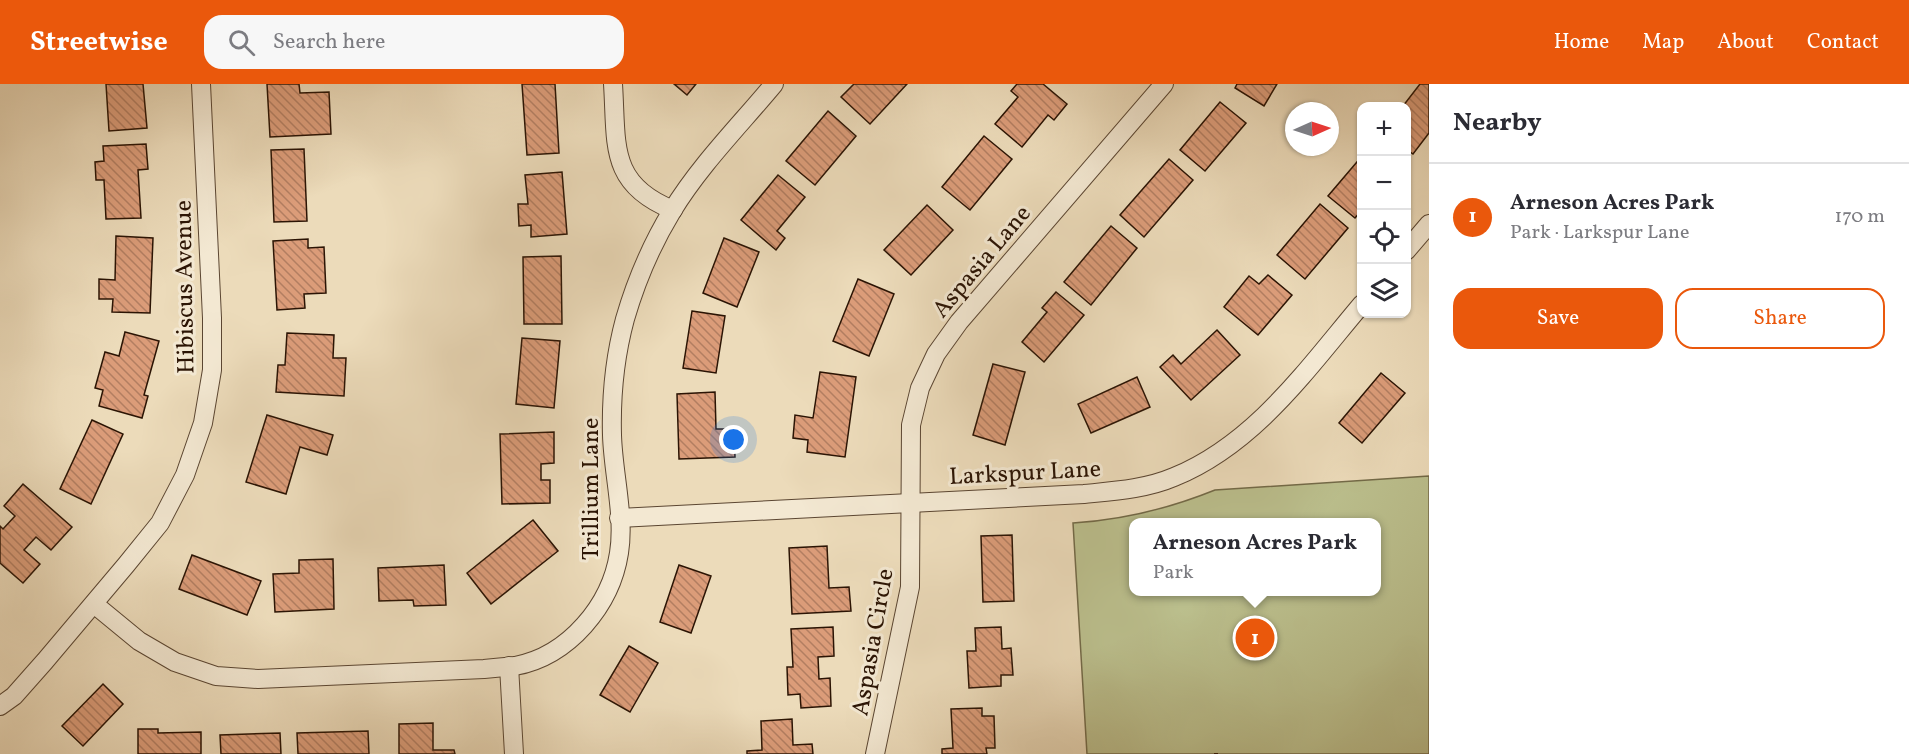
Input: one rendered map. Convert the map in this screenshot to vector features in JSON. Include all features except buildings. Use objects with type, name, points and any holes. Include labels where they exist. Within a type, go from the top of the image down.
[{"type":"street","name":"Hibiscus Avenue","points":[[0,706],[14,696],[94,604],[160,523],[185,475],[202,423],[212,370],[212,318],[201,84]]},
{"type":"street","points":[[612,84],[617,147],[623,170],[635,187],[652,202],[673,210]]},
{"type":"street","name":"Trillium Lane","points":[[94,604],[139,640],[175,662],[216,675],[258,679],[516,666],[547,654],[575,635],[597,611],[612,583],[619,551],[619,518],[612,435],[614,376],[625,320],[640,275],[673,210],[774,84]]},
{"type":"street","name":"Aspasia Lane","points":[[911,503],[911,425],[920,388],[936,354],[959,322],[1164,84]]},
{"type":"street","points":[[1411,246],[1429,225]]},
{"type":"street","name":"Larkspur Lane","points":[[619,518],[1084,494],[1129,489],[1173,477],[1215,456],[1252,429],[1284,396],[1357,310]]},
{"type":"street","name":"Aspasia Circle","points":[[875,754],[910,587],[911,503]]},
{"type":"street","points":[[509,666],[514,754]]},
{"type":"green space","points":[[1429,476],[1429,754],[1087,754],[1073,523],[1110,519],[1180,503],[1215,490]]},
{"type":"place","name":"Arneson Acres Park","points":[[1255,638]]}]
